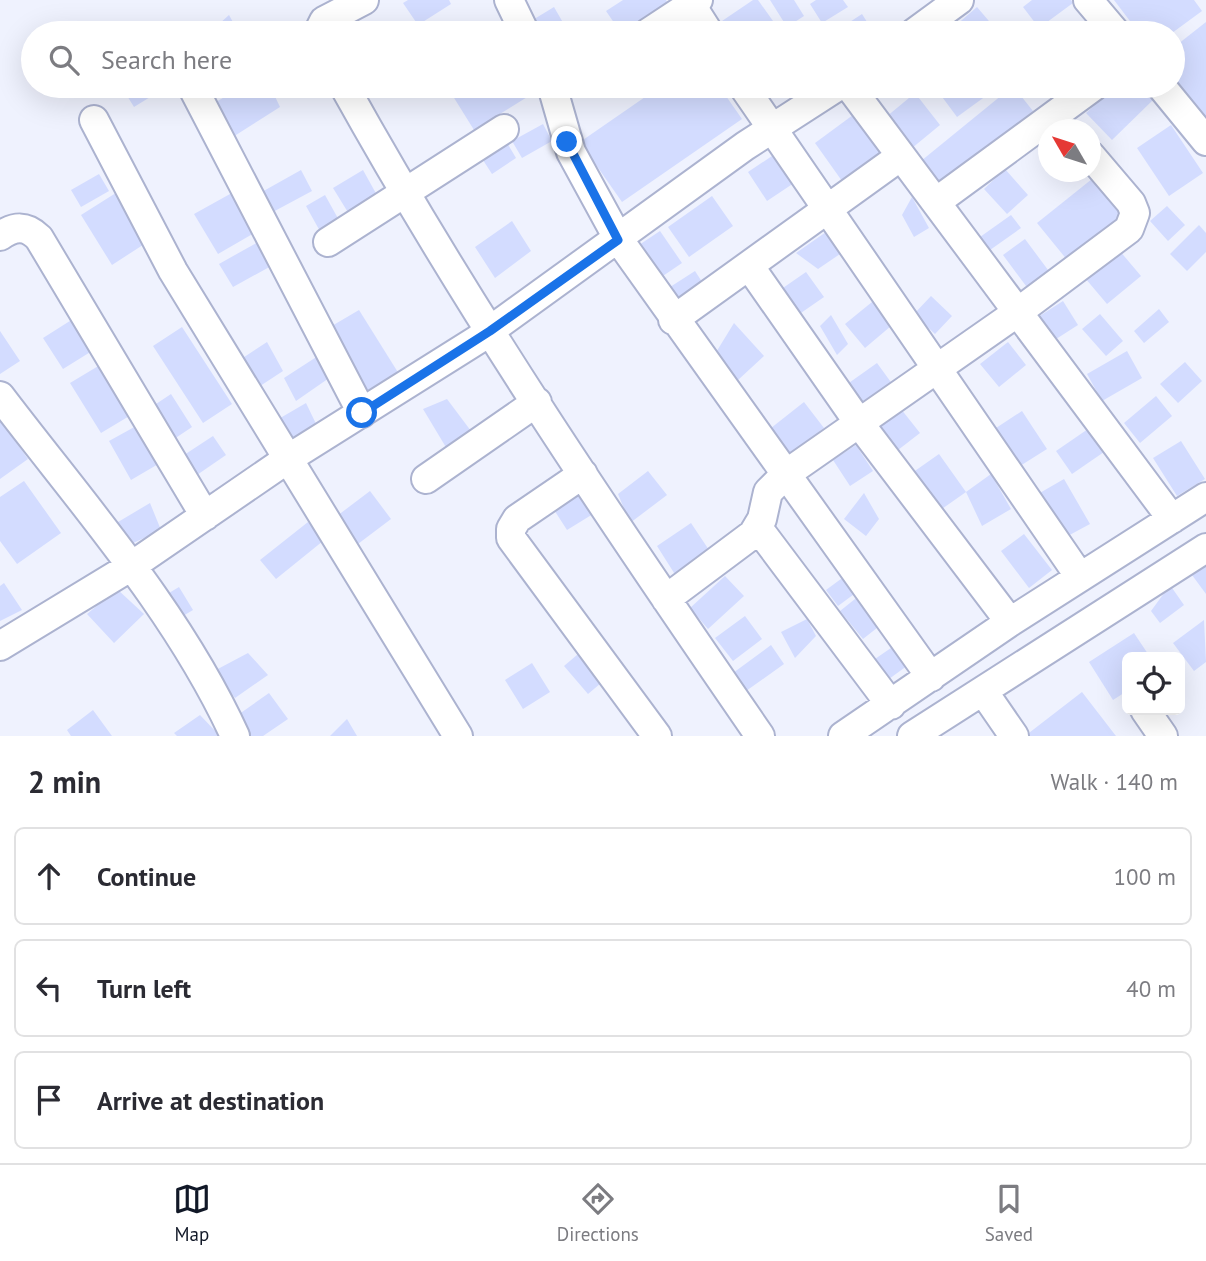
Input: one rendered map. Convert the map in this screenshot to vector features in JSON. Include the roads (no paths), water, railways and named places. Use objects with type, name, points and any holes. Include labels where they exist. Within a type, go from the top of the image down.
[{"type":"street","points":[[324,21],[364,0]]},
{"type":"street","points":[[509,0],[519,21]]},
{"type":"street","points":[[930,21],[959,0]]},
{"type":"street","points":[[1088,0],[1106,21]]},
{"type":"street","points":[[665,21],[692,2],[702,21]]},
{"type":"street","points":[[198,98],[362,413]]},
{"type":"street","points":[[351,98],[404,193],[490,331],[666,599],[760,736]]},
{"type":"street","points":[[560,98],[571,152],[618,240],[931,677]]},
{"type":"street","points":[[751,98],[939,368],[1080,578]]},
{"type":"street","points":[[0,646],[130,567],[286,460],[490,331],[771,129],[819,98]]},
{"type":"street","points":[[858,98],[1172,519]]},
{"type":"street","points":[[936,202],[1078,98]]},
{"type":"street","points":[[1171,98],[1206,141]]},
{"type":"street","points":[[94,120],[173,271],[286,460],[458,736]]},
{"type":"street","points":[[328,242],[504,129]]},
{"type":"street","points":[[673,320],[901,156]]},
{"type":"street","points":[[666,599],[758,528],[768,492],[786,474],[1018,312],[1129,229],[1135,221],[1131,204],[1101,168]]},
{"type":"street","points":[[0,236],[20,227],[30,229],[39,238],[205,516]]},
{"type":"street","points":[[750,267],[859,423],[1010,622]]},
{"type":"street","points":[[0,396],[130,567],[203,676],[235,736]]},
{"type":"street","points":[[426,480],[537,402]]},
{"type":"street","points":[[583,474],[517,519],[511,529],[511,538],[657,736]]},
{"type":"street","points":[[843,736],[1010,622],[1206,497]]},
{"type":"street","points":[[758,528],[891,705]]},
{"type":"street","points":[[912,736],[1206,548]]},
{"type":"street","points":[[983,691],[1014,736]]},
{"type":"street","points":[[1148,715],[1163,736]]}]
